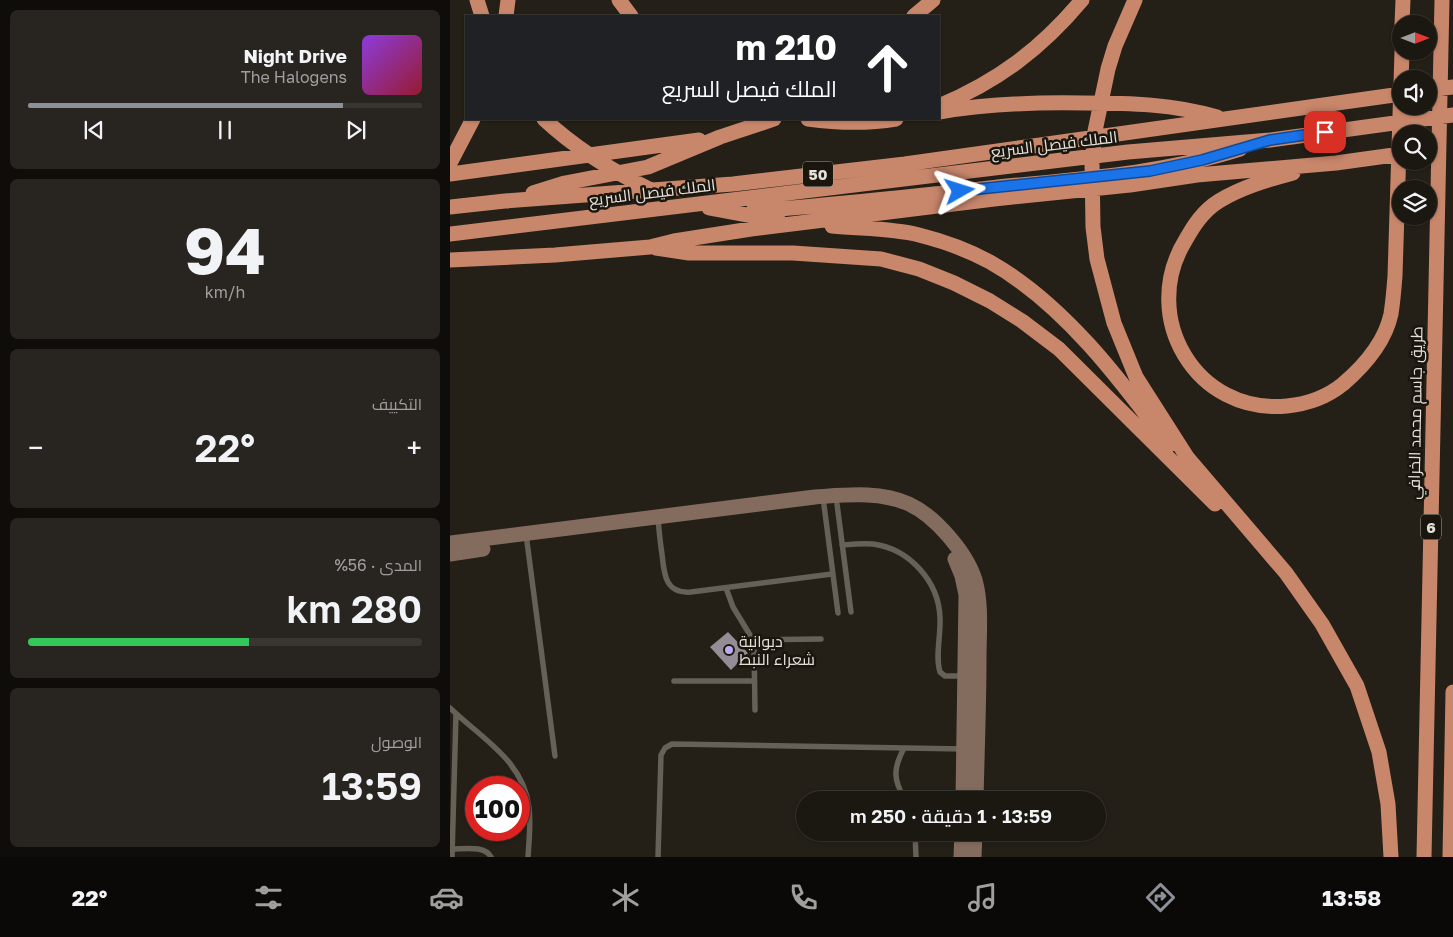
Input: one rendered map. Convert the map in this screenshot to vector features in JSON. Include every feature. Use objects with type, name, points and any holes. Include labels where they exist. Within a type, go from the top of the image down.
[{"type":"highway","points":[[477,0],[482,15]]},
{"type":"highway","points":[[506,15],[508,0]]},
{"type":"highway","points":[[619,0],[630,15]]},
{"type":"highway","points":[[915,15],[933,0]]},
{"type":"highway","points":[[940,106],[997,77],[1036,49],[1082,0]]},
{"type":"highway","points":[[1134,0],[1115,46],[1108,69],[1095,131],[1092,163],[1093,227],[1096,258],[1114,323],[1136,377],[1187,457],[1286,574],[1322,624],[1356,686],[1365,706],[1379,752],[1388,804],[1391,857]]},
{"type":"highway","points":[[1402,15],[1403,0]]},
{"type":"highway","name":"طريق جاسم محمد الخرافي","points":[[1424,857],[1442,0]]},
{"type":"highway","points":[[1336,163],[1253,184],[1219,201],[1198,220],[1177,253],[1168,291],[1168,308],[1175,337],[1181,351],[1190,364],[1206,381],[1226,395],[1243,402],[1264,407],[1294,406],[1316,400],[1339,387],[1359,369],[1380,341],[1391,313],[1394,276],[1402,60]]},
{"type":"highway","points":[[1437,89],[1453,87]]},
{"type":"highway","name":"الملك فيصل السريع","points":[[450,207],[505,201],[677,189],[905,164],[1392,95]]},
{"type":"highway","points":[[940,112],[971,107],[1014,104],[1101,103],[1164,106],[1223,119]]},
{"type":"highway","name":"الملك فيصل السريع","points":[[450,234],[1128,152],[1270,140],[1453,115]]},
{"type":"highway","points":[[450,163],[472,120]]},
{"type":"highway","points":[[545,120],[563,137],[606,166],[658,194],[684,203],[738,212],[774,221],[896,231],[920,235],[963,249],[989,261],[1016,278],[1068,323],[1118,379],[1173,451],[1187,457]]},
{"type":"highway","points":[[505,201],[565,183],[648,166],[720,137],[771,120]]},
{"type":"highway","points":[[819,120],[841,122],[887,120]]},
{"type":"highway","points":[[450,174],[720,137]]},
{"type":"highway","points":[[738,212],[907,197],[1150,171],[1202,160],[1270,140]]},
{"type":"highway","points":[[1437,149],[1453,147]]},
{"type":"highway","points":[[450,260],[556,255],[650,247],[674,240],[751,229],[1004,198],[1130,185],[1223,172],[1336,163],[1392,155]]},
{"type":"highway","points":[[650,247],[689,253],[793,253],[881,259],[954,283],[990,301],[1022,321],[1059,349],[1286,574]]},
{"type":"highway","points":[[1450,857],[1453,692]]},
{"type":"street","points":[[658,522],[815,497],[871,495],[909,504],[935,523],[966,558],[979,600],[972,677],[971,749],[975,791]]},
{"type":"street","points":[[450,543],[527,538],[830,504],[866,503],[901,510],[940,538],[954,557],[962,576],[966,595],[972,677]]},
{"type":"street","points":[[450,554],[527,538]]},
{"type":"street","points":[[964,791],[971,749]]},
{"type":"street","points":[[961,857],[962,841]]},
{"type":"street","points":[[974,857],[975,841]]},
{"type":"lane","points":[[830,504],[842,545],[851,612]]},
{"type":"lane","points":[[830,504],[832,574],[838,613]]},
{"type":"lane","points":[[658,522],[664,574],[671,586],[684,593],[832,574]]},
{"type":"lane","points":[[527,538],[542,642],[555,756]]},
{"type":"lane","points":[[842,545],[874,544],[905,556],[920,569],[928,580],[938,604],[940,618],[938,666],[940,672],[945,676],[972,677]]},
{"type":"lane","points":[[834,586],[847,584]]},
{"type":"lane","points":[[726,588],[752,640],[754,650],[755,710]]},
{"type":"lane","points":[[752,640],[821,639]]},
{"type":"lane","points":[[674,681],[754,681]]},
{"type":"lane","points":[[450,708],[500,752],[516,771],[524,788],[528,806],[528,857]]},
{"type":"lane","points":[[452,857],[452,799],[456,714]]},
{"type":"lane","points":[[658,857],[661,755],[668,745],[676,743],[971,749]]},
{"type":"lane","points":[[900,791],[896,783],[896,775],[898,760],[904,748]]},
{"type":"lane","points":[[915,841],[916,857]]},
{"type":"lane","points":[[452,849],[484,850],[491,857]]},
{"type":"building","name":"ديوانية شعراء النبط","points":[[728,632],[748,653],[731,670],[710,647]]},
{"type":"place","name":"ديوانية شعراء النبط","points":[[729,650]]},
{"type":"route","points":[[960,191],[1150,171],[1202,160],[1270,140],[1325,132]]}]
